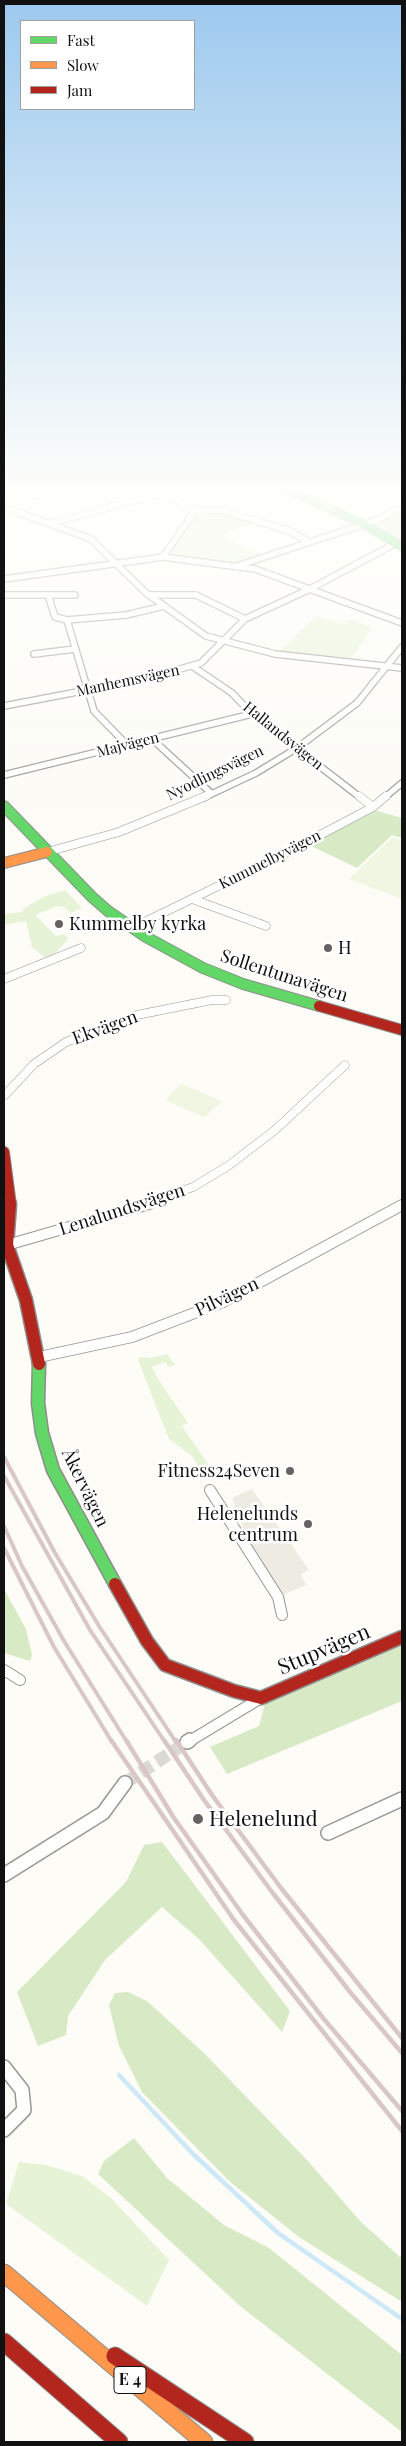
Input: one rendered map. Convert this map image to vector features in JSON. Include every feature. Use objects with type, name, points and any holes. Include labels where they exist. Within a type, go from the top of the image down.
[{"type":"main road","name":"Sollentunavägen","points":[[4,806],[47,852],[103,906],[132,928],[203,968],[243,984],[402,1030]]},
{"type":"main road","name":"Nyodlingsvägen","points":[[4,863],[47,852]]},
{"type":"main road","name":"Åkervägen","points":[[4,1152],[10,1209],[7,1245],[26,1300],[39,1358],[38,1403],[42,1433],[53,1470],[147,1641],[165,1665],[234,1691],[261,1698]]},
{"type":"main road","name":"Stupvägen","points":[[261,1698],[402,1637]]},
{"type":"main road","name":"E 4","points":[[4,2273],[204,2442]]},
{"type":"main road","points":[[56,2317],[245,2442]]},
{"type":"main road","points":[[4,2342],[120,2442]]},
{"type":"street","points":[[50,601],[55,617],[67,620],[126,615],[164,606]]},
{"type":"street","points":[[157,601],[206,636],[221,642],[275,654],[402,668]]},
{"type":"street","points":[[209,601],[245,619]]},
{"type":"street","name":"Manhemsvägen","points":[[4,706],[87,690],[201,663],[245,619],[284,601]]},
{"type":"street","points":[[342,601],[402,624]]},
{"type":"street","points":[[67,620],[94,711],[127,745]]},
{"type":"street","name":"Nyodlingsvägen","points":[[47,852],[119,832],[256,772],[296,748],[357,703],[402,647]]},
{"type":"street","points":[[34,654],[75,649]]},
{"type":"street","name":"Hallandsvägen","points":[[192,666],[232,693],[252,714],[373,807]]},
{"type":"street","name":"Majvägen","points":[[4,775],[252,714]]},
{"type":"street","points":[[152,739],[211,793]]},
{"type":"street","name":"Kummelbyvägen","points":[[132,928],[373,807],[402,783]]},
{"type":"street","points":[[192,899],[266,926]]},
{"type":"street","points":[[4,978],[81,948]]},
{"type":"street","name":"Ekvägen","points":[[4,1096],[34,1064],[66,1042],[137,1015],[186,1005],[226,1000]]},
{"type":"street","name":"Lenalundsvägen","points":[[7,1245],[153,1203],[193,1187],[228,1166],[275,1130],[345,1065]]},
{"type":"street","name":"Pilvägen","points":[[39,1358],[132,1337],[223,1302],[402,1205]]},
{"type":"street","points":[[210,1490],[278,1597],[282,1615]]},
{"type":"street","points":[[4,1670],[20,1680]]},
{"type":"street","points":[[186,1742],[261,1698]]},
{"type":"street","points":[[4,1875],[103,1813],[125,1783]]},
{"type":"street","points":[[328,1833],[402,1801]]},
{"type":"street","points":[[4,2068],[22,2090],[24,2110],[4,2130]]},
{"type":"green space","points":[[316,616],[342,624],[349,619],[372,627],[350,661],[302,657],[280,651]]},
{"type":"green space","points":[[374,810],[402,818],[402,838],[392,835],[357,868],[309,845]]},
{"type":"green space","points":[[393,837],[402,840],[402,899],[349,879]]},
{"type":"green space","points":[[65,890],[82,908],[71,913],[65,907],[57,906],[35,915],[56,936],[63,934],[69,938],[52,957],[45,958],[32,947],[26,921],[4,925],[4,908],[5,914],[23,912],[23,909],[43,897]]},
{"type":"green space","points":[[181,1084],[222,1101],[204,1117],[165,1100]]},
{"type":"green space","points":[[167,1354],[175,1365],[168,1367],[166,1362],[152,1367],[188,1423],[182,1426],[215,1474],[205,1478],[192,1456],[169,1439],[138,1360],[140,1357],[151,1358]]},
{"type":"green space","points":[[4,1589],[26,1629],[32,1655],[30,1661],[4,1653]]},
{"type":"green space","points":[[402,1644],[402,1701],[227,1774],[210,1747],[259,1726],[265,1703]]},
{"type":"green space","points":[[162,1842],[290,2011],[282,2032],[199,1939],[162,1907],[105,1960],[68,2016],[66,2035],[38,2046],[17,1992],[126,1882],[144,1845]]},
{"type":"green space","points":[[128,1992],[147,2001],[205,2054],[307,2160],[361,2222],[400,2257],[402,2254],[402,2302],[299,2237],[229,2181],[142,2092],[119,2046],[109,2005],[115,1993]]},
{"type":"green space","points":[[134,2138],[167,2178],[224,2225],[269,2248],[402,2355],[402,2432],[240,2306],[98,2174],[104,2161]]},
{"type":"green space","points":[[19,2162],[46,2165],[82,2176],[111,2198],[169,2260],[147,2306],[6,2204]]},
{"type":"shaded area","points":[[252,1489],[309,1570],[301,1574],[306,1585],[278,1597],[248,1542],[232,1498]]},
{"type":"waterway","points":[[119,2075],[193,2154],[278,2233],[402,2319]]},
{"type":"tunnel","points":[[125,1783],[187,1742]]},
{"type":"railway","points":[[4,1457],[55,1553],[99,1626],[176,1742]]},
{"type":"railway","points":[[4,1476],[90,1630],[165,1742]]},
{"type":"railway","points":[[4,1526],[22,1566],[64,1641],[127,1742]]},
{"type":"railway","points":[[4,1548],[54,1647],[112,1742]]},
{"type":"railway","points":[[111,1740],[234,1920],[402,2131]]},
{"type":"railway","points":[[126,1740],[174,1818],[243,1915],[323,2018],[402,2111]]},
{"type":"railway","points":[[164,1740],[204,1800],[272,1892],[350,1992],[402,2053]]},
{"type":"railway","points":[[176,1740],[212,1795],[281,1888],[402,2038]]},
{"type":"traffic: fast","points":[[4,806],[92,897],[108,911],[146,937],[203,968],[243,984],[319,1006]]},
{"type":"traffic: fast","points":[[39,1364],[38,1403],[42,1433],[53,1470],[115,1584]]},
{"type":"traffic: slow","points":[[4,863],[47,852]]},
{"type":"traffic: slow","points":[[4,2273],[204,2442]]},
{"type":"traffic: jam","points":[[319,1006],[402,1030]]},
{"type":"traffic: jam","points":[[4,1152],[11,1209],[7,1245],[26,1300],[39,1364]]},
{"type":"traffic: jam","points":[[115,1584],[147,1641],[165,1665],[234,1691],[261,1698],[402,1637]]},
{"type":"traffic: jam","points":[[4,2342],[119,2442]]},
{"type":"traffic: jam","points":[[115,2356],[245,2442]]},
{"type":"place","name":"Kummelby kyrka","points":[[59,924]]},
{"type":"place","name":"H","points":[[328,948]]},
{"type":"place","name":"Fitness24Seven","points":[[290,1471]]},
{"type":"place","name":"Helenelunds centrum","points":[[308,1524]]},
{"type":"place","name":"Helenelund","points":[[198,1819]]}]
